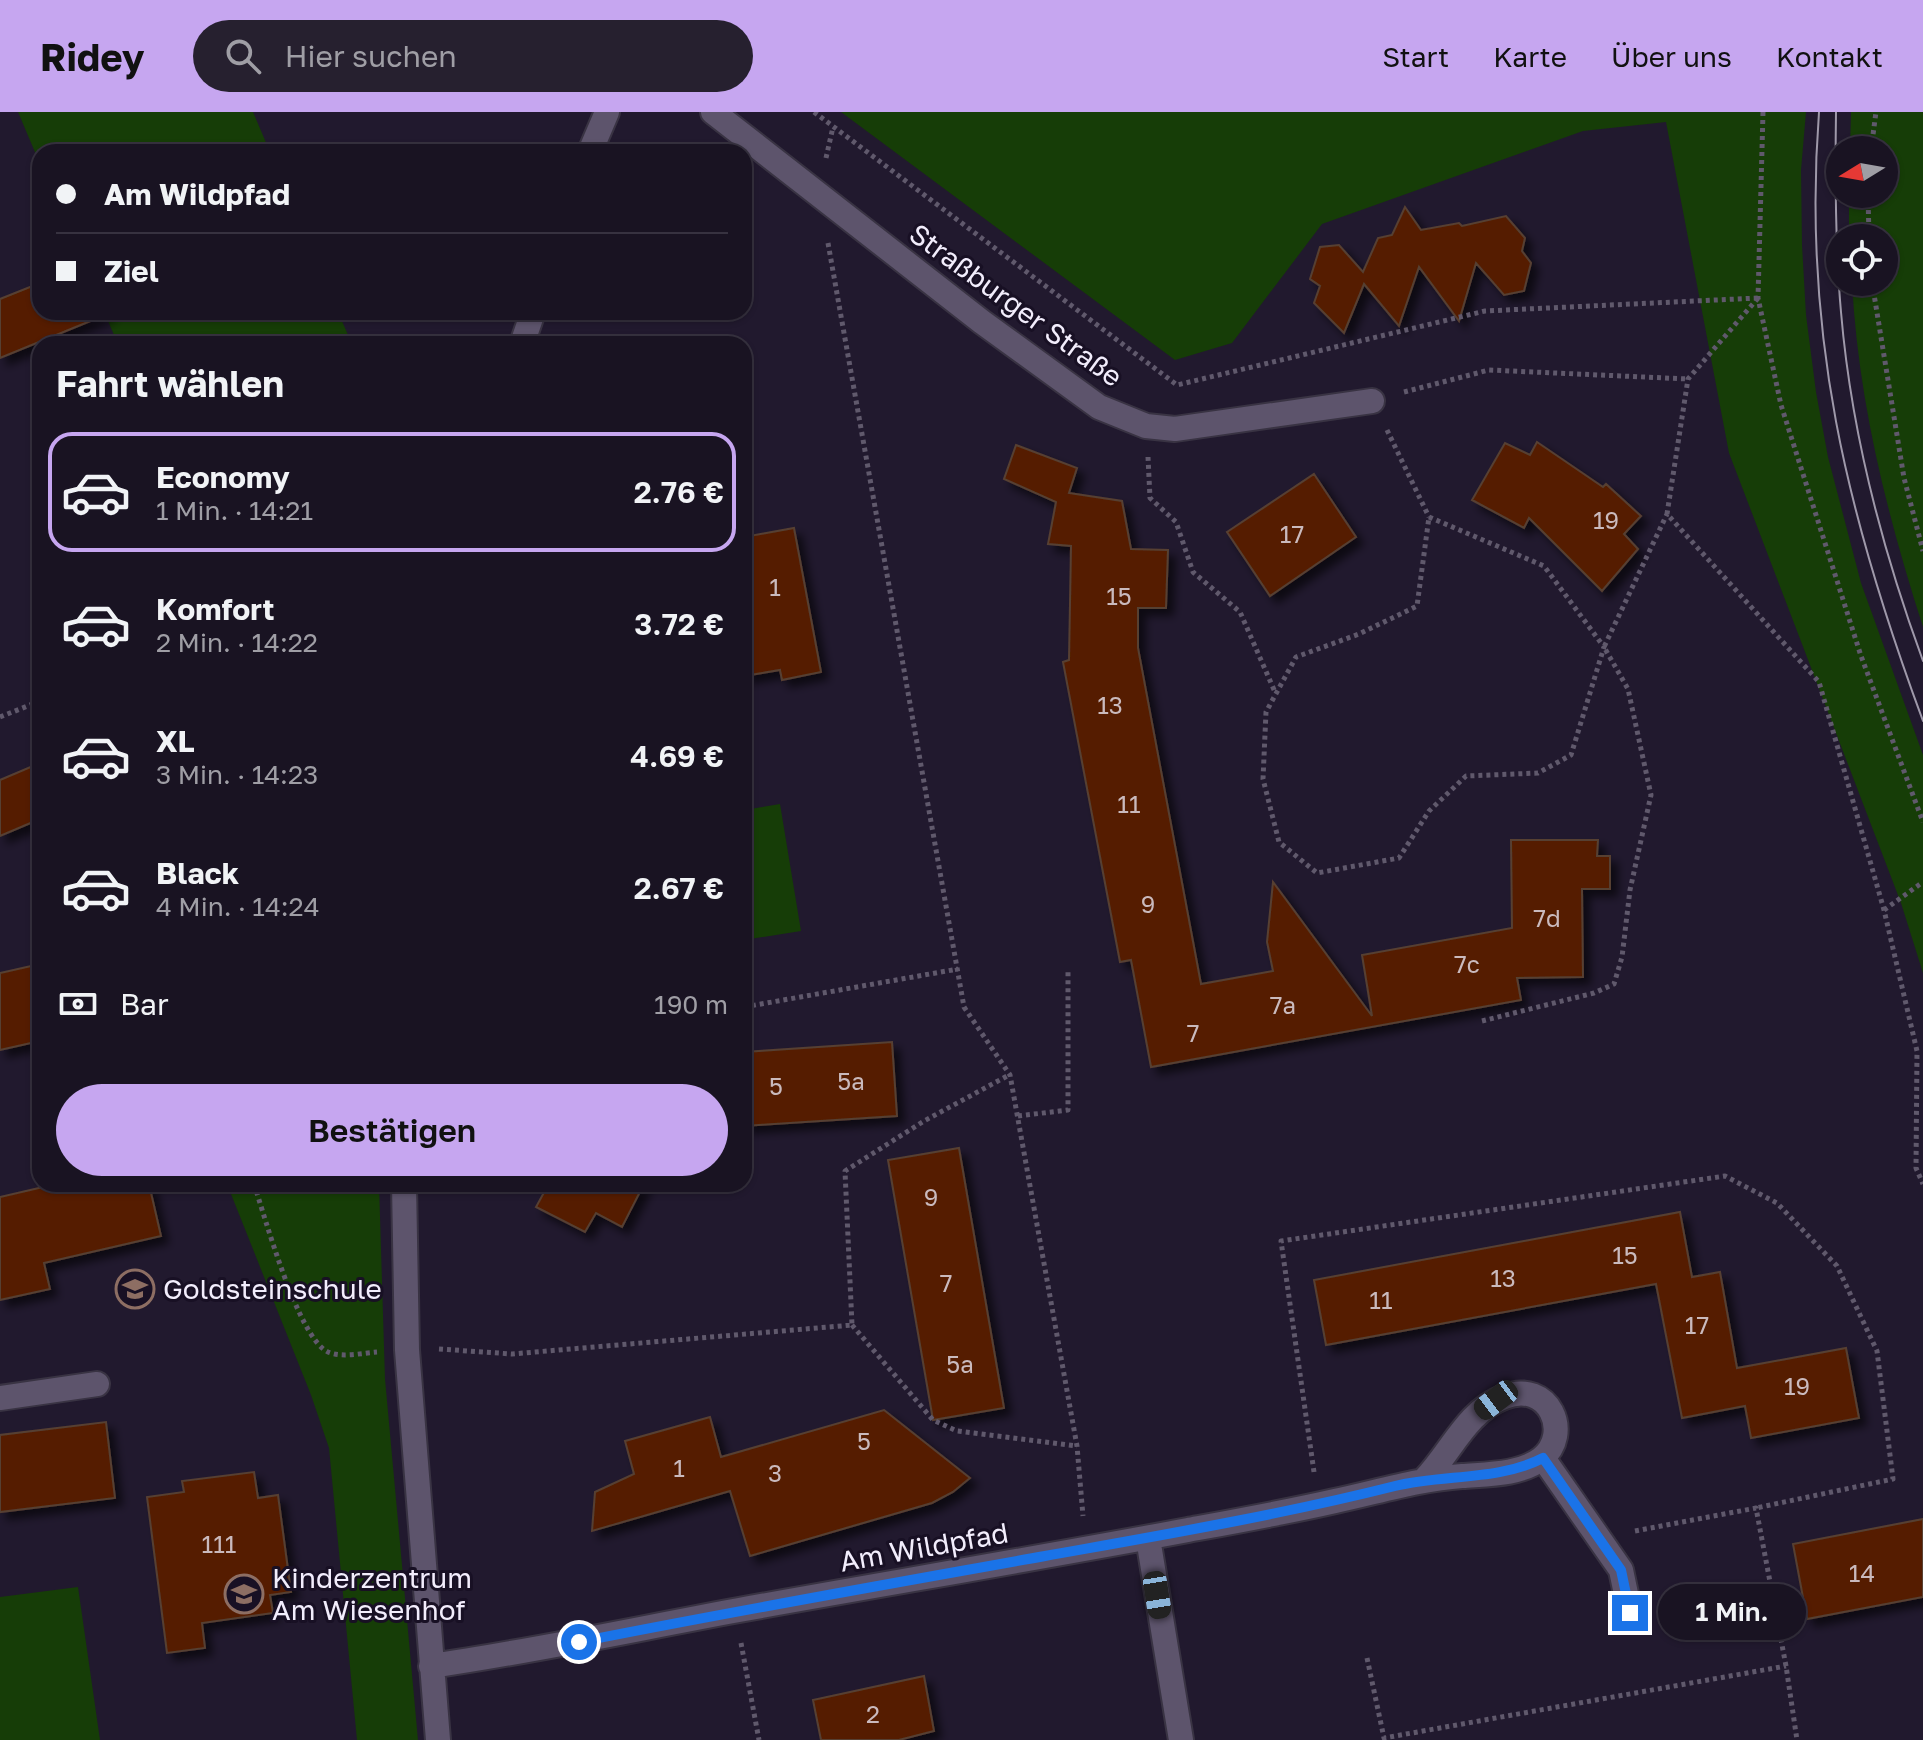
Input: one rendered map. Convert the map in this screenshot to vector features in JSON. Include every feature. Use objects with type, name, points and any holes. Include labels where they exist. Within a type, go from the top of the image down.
[{"type":"street","points":[[593,144],[607,112]]},
{"type":"street","name":"Straßburger Straße","points":[[713,112],[982,322],[1099,407],[1146,426],[1175,429],[1372,401]]},
{"type":"street","points":[[404,1192],[407,1350],[438,1740]]},
{"type":"street","points":[[0,1398],[97,1384]]},
{"type":"street","points":[[1425,1479],[1474,1416],[1496,1400],[1517,1391],[1536,1395],[1551,1409],[1555,1424],[1554,1440],[1543,1458],[1621,1570],[1630,1613]]},
{"type":"street","name":"Am Wildpfad","points":[[431,1666],[548,1648],[735,1611],[1148,1538],[1319,1505],[1425,1479],[1524,1468],[1543,1458]]},
{"type":"street","points":[[1148,1538],[1181,1740]]},
{"type":"path","points":[[814,112],[1177,385],[1485,311],[1758,298]]},
{"type":"path","points":[[1763,112],[1758,298],[1781,405],[1861,656],[1923,822]]},
{"type":"path","points":[[1873,136],[1876,112]]},
{"type":"path","points":[[833,127],[819,194],[964,1007],[1010,1075],[1077,1446],[1086,1549]]},
{"type":"path","points":[[1874,296],[1904,478],[1923,551]]},
{"type":"path","points":[[1688,379],[1489,370],[1372,401],[1429,517],[1417,606],[1359,634],[1296,657],[1266,712],[1263,779],[1279,842],[1317,873],[1399,858],[1429,811],[1466,776],[1538,773],[1571,755],[1604,647],[1667,514],[1688,379],[1758,298]]},
{"type":"path","points":[[1146,426],[1150,498],[1176,522],[1193,572],[1240,612],[1275,693]]},
{"type":"path","points":[[1667,514],[1819,682],[1884,910],[1917,1051],[1916,1168],[1923,1184]]},
{"type":"path","points":[[1429,517],[1544,566],[1604,647],[1628,689],[1651,795],[1630,890],[1622,957],[1614,984],[1594,993],[1482,1021]]},
{"type":"path","points":[[0,717],[32,704]]},
{"type":"path","points":[[1884,910],[1923,882]]},
{"type":"path","points":[[752,1006],[958,969]]},
{"type":"path","points":[[1018,1116],[1068,1110],[1068,971]]},
{"type":"path","points":[[1010,1075],[924,1121],[845,1171],[852,1325],[933,1420],[957,1431],[1077,1446]]},
{"type":"path","points":[[1319,1505],[1281,1241],[1725,1176],[1777,1203],[1837,1266],[1877,1351],[1893,1479],[1600,1537]]},
{"type":"path","points":[[257,1192],[288,1287],[311,1336],[327,1351],[348,1355],[383,1352]]},
{"type":"path","points":[[456,1348],[512,1354],[852,1325]]},
{"type":"path","points":[[1756,1508],[1797,1740]]},
{"type":"path","points":[[735,1611],[759,1740]]},
{"type":"path","points":[[1367,1658],[1384,1738],[1786,1666]]},
{"type":"green space","points":[[18,112],[253,112],[267,144],[32,144]]},
{"type":"green space","points":[[841,112],[1806,112],[1801,170],[1802,245],[1806,315],[1816,392],[1828,457],[1861,583],[1923,755],[1923,973],[1901,903],[1729,453],[1666,122],[1583,131],[1322,224],[1232,343],[1175,360]]},
{"type":"green space","points":[[1851,112],[1923,112],[1923,627],[1876,457],[1861,370],[1853,296],[1898,296],[1898,224],[1849,224],[1849,208],[1898,208],[1898,136],[1850,136]]},
{"type":"green space","points":[[108,320],[342,320],[348,336],[114,336]]},
{"type":"green space","points":[[780,804],[801,931],[752,939],[752,809]]},
{"type":"green space","points":[[230,1192],[379,1192],[385,1379],[418,1740],[357,1740],[329,1448]]},
{"type":"green space","points":[[78,1587],[100,1740],[0,1740],[0,1597]]},
{"type":"building","points":[[1405,207],[1421,230],[1459,223],[1462,226],[1506,216],[1525,238],[1522,251],[1531,263],[1524,291],[1504,295],[1476,263],[1459,321],[1419,267],[1399,326],[1364,284],[1344,333],[1314,303],[1320,286],[1310,279],[1320,247],[1339,245],[1363,272],[1378,238],[1392,235]]},
{"type":"building","points":[[32,286],[32,320],[93,320],[54,336],[32,336],[32,345],[0,358],[0,299]]},
{"type":"building","points":[[1537,442],[1603,487],[1606,484],[1641,516],[1624,534],[1638,549],[1602,591],[1529,518],[1524,528],[1472,500],[1505,443],[1530,455]]},
{"type":"building","points":[[1016,445],[1077,468],[1069,493],[1122,501],[1131,549],[1168,550],[1166,608],[1138,608],[1138,648],[1201,984],[1273,971],[1267,942],[1273,882],[1372,1016],[1362,955],[1512,928],[1511,840],[1598,840],[1597,856],[1610,856],[1610,889],[1582,889],[1583,977],[1517,978],[1521,1000],[1151,1067],[1131,960],[1120,962],[1063,662],[1069,660],[1071,546],[1048,544],[1056,502],[1004,479]]},
{"type":"building","points":[[1314,474],[1356,537],[1270,596],[1227,532]]},
{"type":"building","points":[[794,528],[821,672],[782,680],[780,670],[752,675],[752,536]]},
{"type":"building","points":[[32,766],[32,822],[0,836],[0,780]]},
{"type":"building","points":[[32,966],[32,1043],[0,1050],[0,973]]},
{"type":"building","points":[[892,1042],[897,1116],[752,1125],[752,1051]]},
{"type":"building","points":[[959,1148],[1004,1408],[933,1420],[888,1160]]},
{"type":"building","points":[[32,1190],[32,1192],[151,1192],[161,1236],[44,1263],[50,1289],[0,1300],[0,1197]]},
{"type":"building","points":[[544,1192],[640,1192],[622,1227],[596,1213],[585,1232],[536,1207]]},
{"type":"building","points":[[1680,1212],[1692,1277],[1720,1272],[1737,1368],[1846,1348],[1859,1418],[1751,1438],[1745,1406],[1682,1418],[1656,1284],[1326,1345],[1314,1280]]},
{"type":"building","points":[[884,1410],[970,1478],[932,1503],[750,1556],[730,1491],[592,1531],[595,1492],[634,1474],[625,1441],[710,1417],[721,1457]]},
{"type":"building","points":[[106,1422],[115,1498],[0,1512],[0,1435]]},
{"type":"building","points":[[254,1472],[258,1498],[278,1495],[291,1592],[270,1595],[273,1613],[202,1623],[205,1648],[167,1653],[147,1497],[184,1492],[182,1481]]},
{"type":"building","points":[[1923,1519],[1923,1597],[1807,1619],[1793,1544]]},
{"type":"building","points":[[924,1676],[934,1731],[899,1740],[821,1740],[813,1700]]},
{"type":"tram line","points":[[1819,112],[1815,193],[1817,271],[1824,347],[1836,422],[1872,570],[1923,721]]},
{"type":"tram line","points":[[1836,112],[1838,262],[1852,401],[1882,533],[1923,661]]},
{"type":"place","name":"Goldsteinschule","points":[[135,1289]]},
{"type":"place","name":"Kinderzentrum Am Wiesenhof","points":[[244,1594]]},
{"type":"route","points":[[579,1642],[1242,1520],[1425,1479],[1524,1468],[1543,1458],[1621,1570],[1630,1613]]}]
